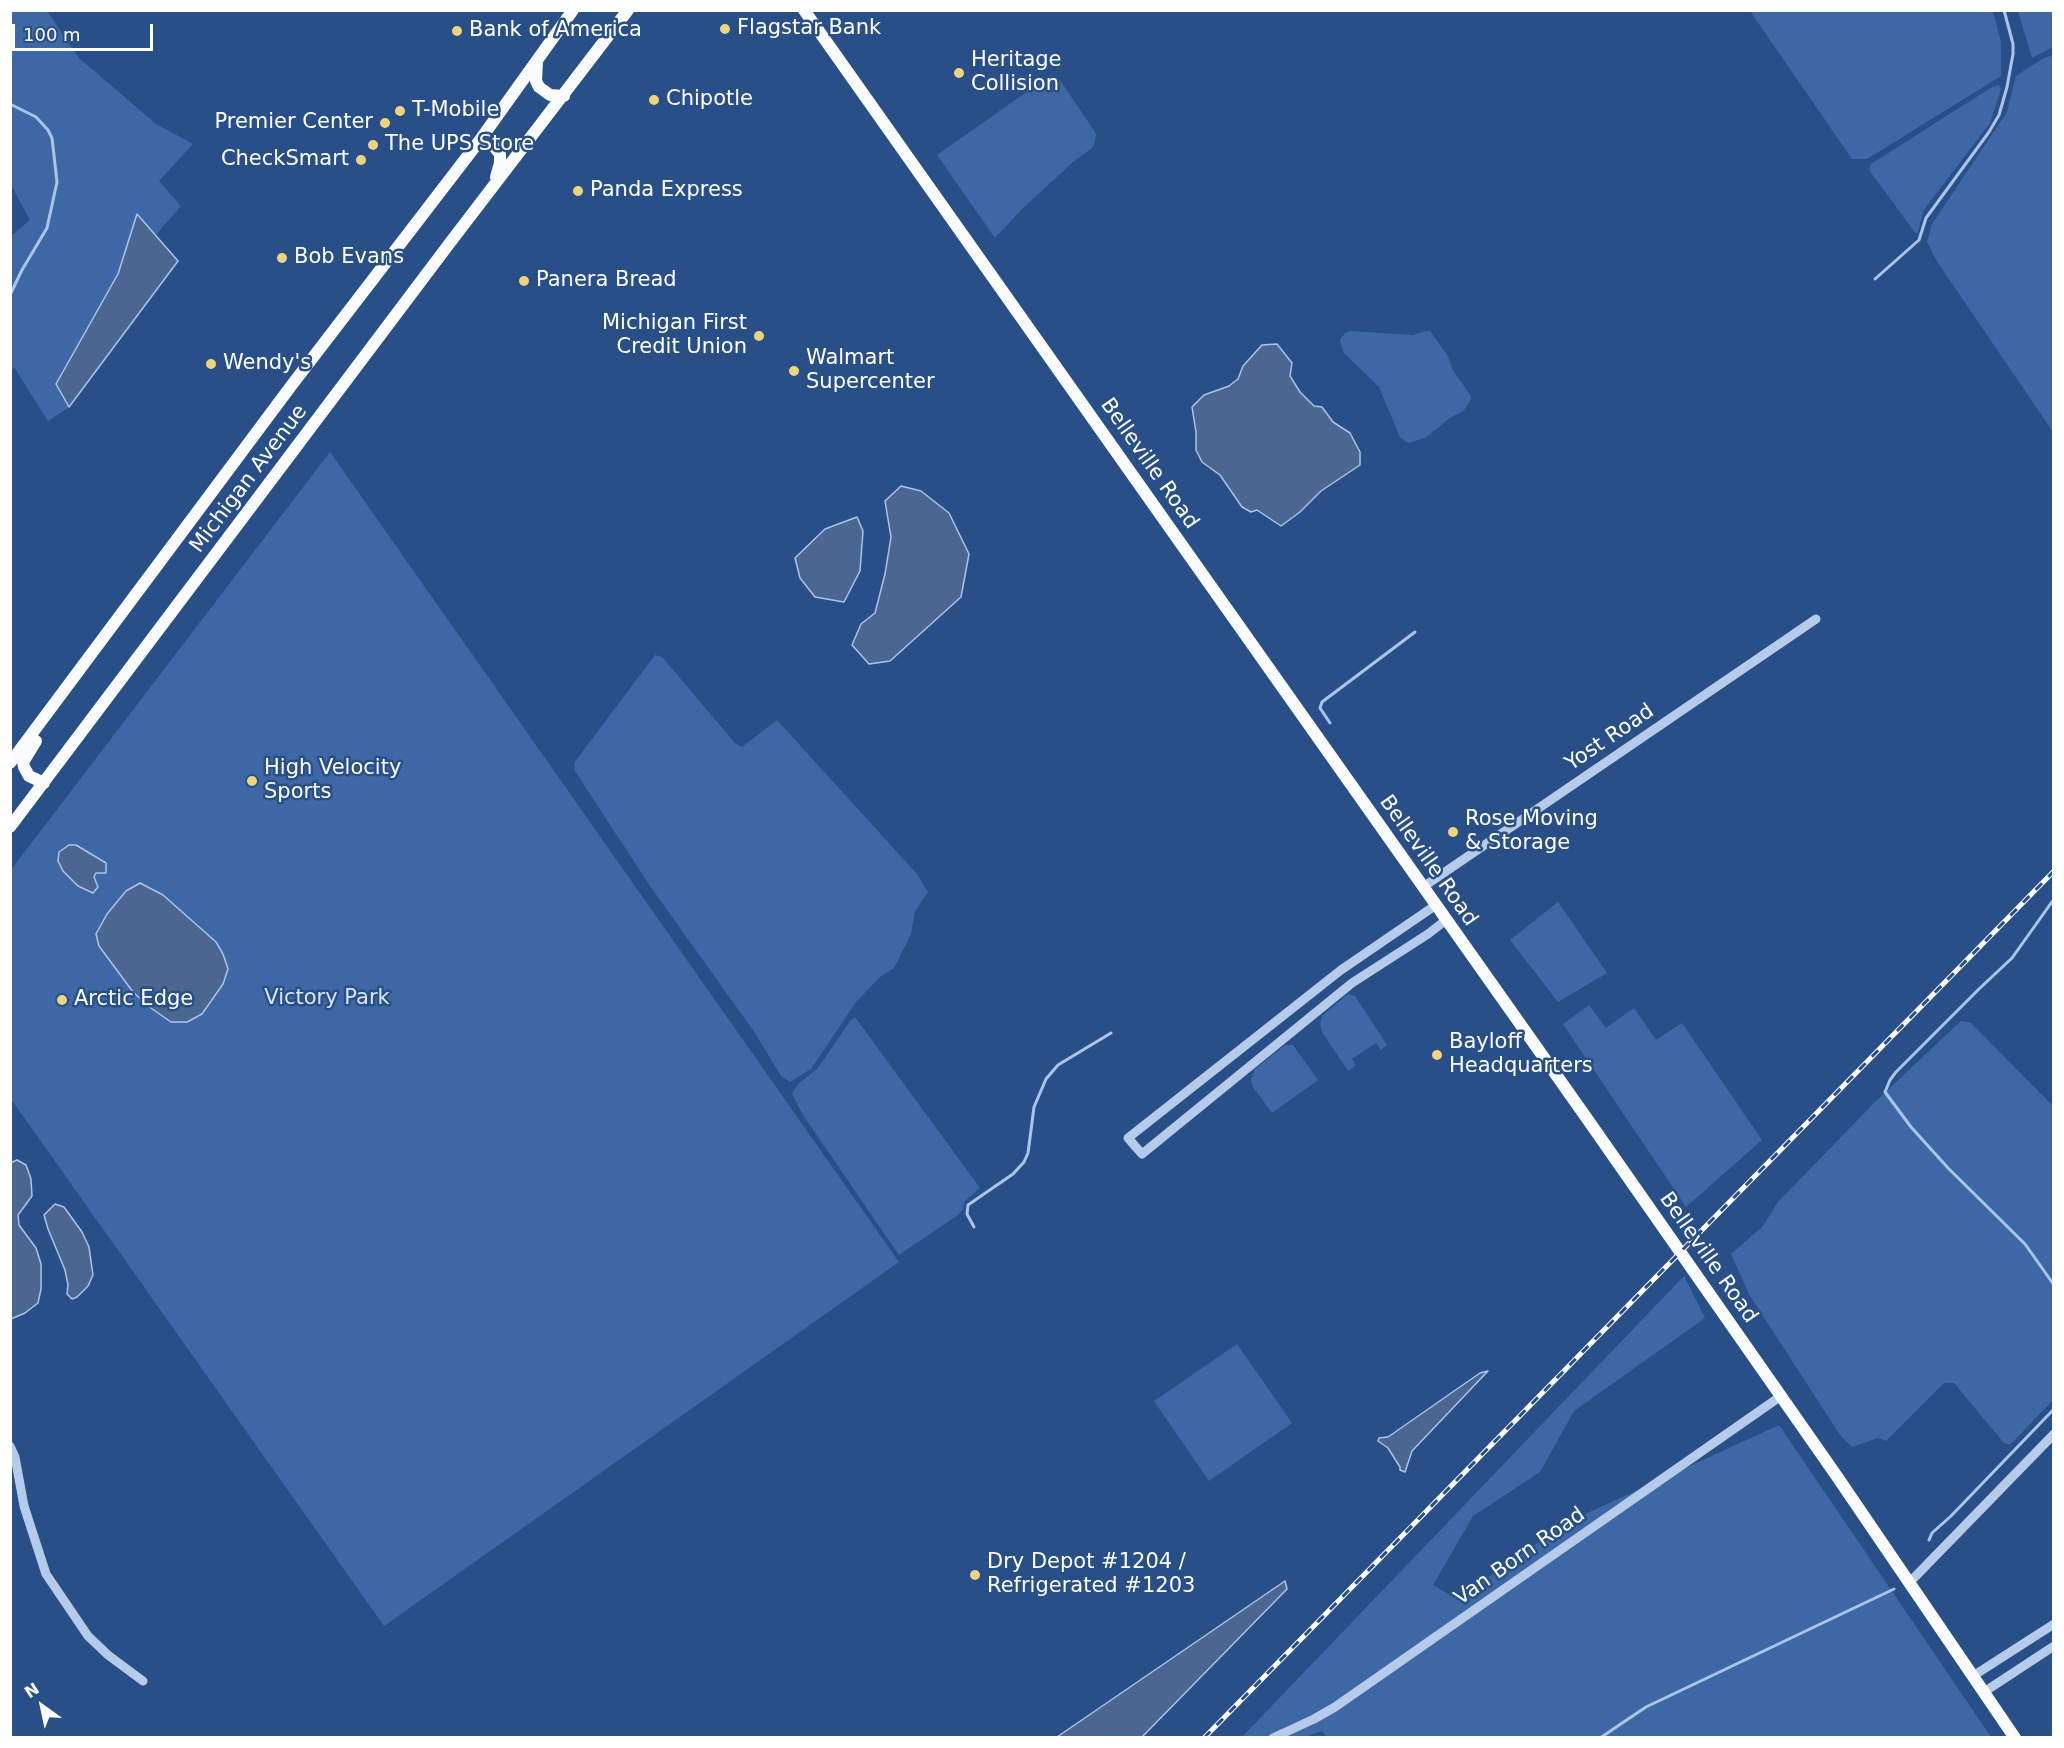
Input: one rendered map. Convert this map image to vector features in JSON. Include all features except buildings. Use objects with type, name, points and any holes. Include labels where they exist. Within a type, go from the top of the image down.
[{"type":"main road","name":"Michigan Avenue","points":[[10,763],[291,386],[480,140],[573,10]]},
{"type":"main road","name":"Michigan Avenue","points":[[10,827],[628,10]]},
{"type":"main road","name":"Belleville Road","points":[[804,10],[1781,1396],[2015,1737]]},
{"type":"main road","points":[[538,60],[536,81],[539,87],[549,95],[564,96]]},
{"type":"main road","points":[[480,140],[492,144],[501,158],[493,187]]},
{"type":"main road","points":[[44,783],[29,776],[23,762],[86,675],[85,663]]},
{"type":"street","name":"Yost Road","points":[[1423,888],[1816,618]]},
{"type":"street","points":[[1436,905],[1341,970],[1128,1138],[1142,1154],[1352,983],[1446,920]]},
{"type":"street","points":[[1341,970],[1352,983]]},
{"type":"street","points":[[1289,1011],[1300,1025]]},
{"type":"street","points":[[1219,1066],[1231,1081]]},
{"type":"street","name":"Van Born Road","points":[[1273,1737],[1335,1707],[1781,1396]]},
{"type":"street","points":[[1909,1583],[2054,1434]]},
{"type":"street","points":[[10,1446],[15,1457],[24,1506],[46,1574],[88,1636],[143,1681]]},
{"type":"street","points":[[1973,1676],[2054,1624]]},
{"type":"street","points":[[1984,1692],[2054,1646]]},
{"type":"green space","points":[[11,11],[47,11],[79,58],[156,124],[193,144],[159,181],[181,206],[155,236],[137,215],[118,274],[56,384],[69,407],[48,421],[14,367],[11,372],[10,237],[30,220],[11,185]]},
{"type":"green space","points":[[1750,11],[1993,11],[2001,42],[2001,76],[1867,159],[1852,159]]},
{"type":"green space","points":[[2018,11],[2053,11],[2053,47],[2032,58]]},
{"type":"green space","points":[[2053,55],[2053,432],[1938,263],[1927,242],[1932,224],[2007,112],[2016,76],[2042,59]]},
{"type":"green space","points":[[1048,77],[1060,80],[1096,134],[1095,142],[1092,148],[1073,162],[1021,210],[995,238],[937,155]]},
{"type":"green space","points":[[1999,85],[2001,89],[1990,123],[1923,211],[1916,234],[1869,170],[1871,164],[1992,87]]},
{"type":"green space","points":[[1350,331],[1413,335],[1430,331],[1448,356],[1453,371],[1471,397],[1469,403],[1463,411],[1450,418],[1425,438],[1408,443],[1400,437],[1379,387],[1343,352],[1340,340],[1345,333]]},
{"type":"green space","name":"Victory Park","points":[[330,452],[899,1262],[384,1626],[11,1099],[10,871]]},
{"type":"green space","points":[[655,655],[662,657],[735,743],[742,747],[777,720],[917,874],[928,892],[915,911],[911,934],[894,968],[880,977],[856,1002],[811,1069],[790,1082],[781,1076],[755,1033],[650,886],[575,771],[574,763]]},
{"type":"green space","points":[[1558,902],[1607,973],[1558,1002],[1510,940]]},
{"type":"green space","points":[[1348,994],[1355,996],[1387,1045],[1381,1050],[1376,1043],[1352,1059],[1356,1065],[1348,1071],[1322,1032],[1320,1024],[1322,1016]]},
{"type":"green space","points":[[1589,1005],[1606,1028],[1634,1008],[1656,1040],[1682,1023],[1762,1140],[1686,1207],[1563,1024]]},
{"type":"green space","points":[[855,1017],[980,1188],[965,1201],[958,1215],[899,1255],[803,1115],[792,1094],[798,1084],[818,1068]]},
{"type":"green space","points":[[1961,1021],[1971,1023],[2053,1106],[2053,1400],[2010,1445],[2004,1443],[1954,1383],[1944,1383],[1886,1441],[1878,1438],[1852,1447],[1840,1435],[1749,1294],[1731,1254],[1763,1226],[1778,1202],[1876,1101]]},
{"type":"green space","points":[[1285,1045],[1293,1045],[1318,1080],[1272,1113],[1253,1087],[1251,1079],[1255,1069]]},
{"type":"green space","points":[[1684,1276],[1705,1318],[1574,1411],[1540,1472],[1473,1516],[1433,1585],[1457,1599],[1568,1522],[1779,1425],[1991,1737],[1327,1738],[1322,1731],[1305,1737],[1241,1738]]},
{"type":"green space","points":[[1237,1344],[1292,1423],[1209,1481],[1154,1401]]},
{"type":"shaded area","points":[[137,214],[178,261],[69,407],[56,384],[118,274]]},
{"type":"shaded area","points":[[1277,344],[1292,363],[1290,376],[1300,392],[1314,406],[1322,407],[1333,422],[1350,433],[1360,452],[1360,465],[1321,491],[1300,512],[1281,526],[1257,510],[1251,512],[1242,507],[1220,475],[1202,462],[1196,450],[1192,407],[1204,395],[1229,386],[1238,379],[1243,366],[1262,345]]},
{"type":"shaded area","points":[[901,486],[921,491],[949,513],[969,554],[961,597],[890,661],[869,664],[852,645],[861,624],[875,613],[891,537],[885,501]]},
{"type":"shaded area","points":[[857,517],[863,531],[860,571],[844,602],[815,597],[800,578],[795,558],[825,529]]},
{"type":"shaded area","points":[[69,845],[76,845],[106,863],[106,873],[96,873],[94,877],[98,887],[93,893],[78,886],[63,871],[58,861],[59,852]]},
{"type":"shaded area","points":[[140,883],[163,895],[216,942],[223,954],[228,969],[223,984],[202,1014],[187,1022],[171,1022],[148,1006],[133,992],[99,946],[96,934],[107,914],[126,891]]},
{"type":"shaded area","points":[[17,1160],[26,1165],[31,1179],[32,1196],[18,1215],[19,1225],[36,1248],[41,1264],[41,1289],[38,1303],[25,1313],[11,1319],[10,1163]]},
{"type":"shaded area","points":[[55,1204],[64,1207],[82,1232],[89,1247],[93,1275],[88,1286],[72,1299],[67,1294],[65,1270],[44,1215]]},
{"type":"shaded area","points":[[1488,1371],[1412,1451],[1405,1472],[1400,1470],[1388,1448],[1378,1441],[1379,1438],[1388,1437],[1480,1373]]},
{"type":"shaded area","points":[[1285,1581],[1287,1589],[1142,1737],[1057,1737]]},
{"type":"waterway","points":[[1875,279],[1919,240],[1926,218],[1999,115],[2013,54],[2013,44],[2004,10]]},
{"type":"waterway","points":[[10,104],[36,117],[48,130],[52,138],[57,182],[47,228],[10,295]]},
{"type":"waterway","points":[[1330,723],[1320,708],[1322,702],[1415,632]]},
{"type":"waterway","points":[[2054,899],[2012,958],[1896,1072],[1885,1092],[1911,1127],[1948,1168],[2025,1244],[2054,1285]]},
{"type":"waterway","points":[[974,1227],[967,1214],[968,1205],[1013,1174],[1024,1162],[1028,1153],[1034,1107],[1046,1079],[1058,1065],[1111,1033]]},
{"type":"waterway","points":[[1929,1540],[1932,1533],[2054,1409]]},
{"type":"waterway","points":[[1600,1738],[1646,1707],[1894,1589]]},
{"type":"railway","points":[[1204,1738],[2054,871]]},
{"type":"place","name":"Flagstar Bank","points":[[725,29]]},
{"type":"place","name":"Bank of America","points":[[457,31]]},
{"type":"place","name":"Heritage Collision","points":[[959,73]]},
{"type":"place","name":"Chipotle","points":[[654,100]]},
{"type":"place","name":"T-Mobile","points":[[400,111]]},
{"type":"place","name":"Premier Center","points":[[385,123]]},
{"type":"place","name":"The UPS Store","points":[[373,145]]},
{"type":"place","name":"CheckSmart","points":[[361,160]]},
{"type":"place","name":"Panda Express","points":[[578,191]]},
{"type":"place","name":"Bob Evans","points":[[282,258]]},
{"type":"place","name":"Panera Bread","points":[[524,281]]},
{"type":"place","name":"Michigan First Credit Union","points":[[759,336]]},
{"type":"place","name":"Wendy's","points":[[211,364]]},
{"type":"place","name":"Walmart Supercenter","points":[[794,371]]},
{"type":"place","name":"High Velocity Sports","points":[[252,781]]},
{"type":"place","name":"Rose Moving & Storage","points":[[1453,832]]},
{"type":"place","name":"Arctic Edge","points":[[62,1000]]},
{"type":"place","name":"Bayloff Headquarters","points":[[1437,1055]]},
{"type":"place","name":"Dry Depot #1204 / Refrigerated #1203","points":[[975,1575]]}]
